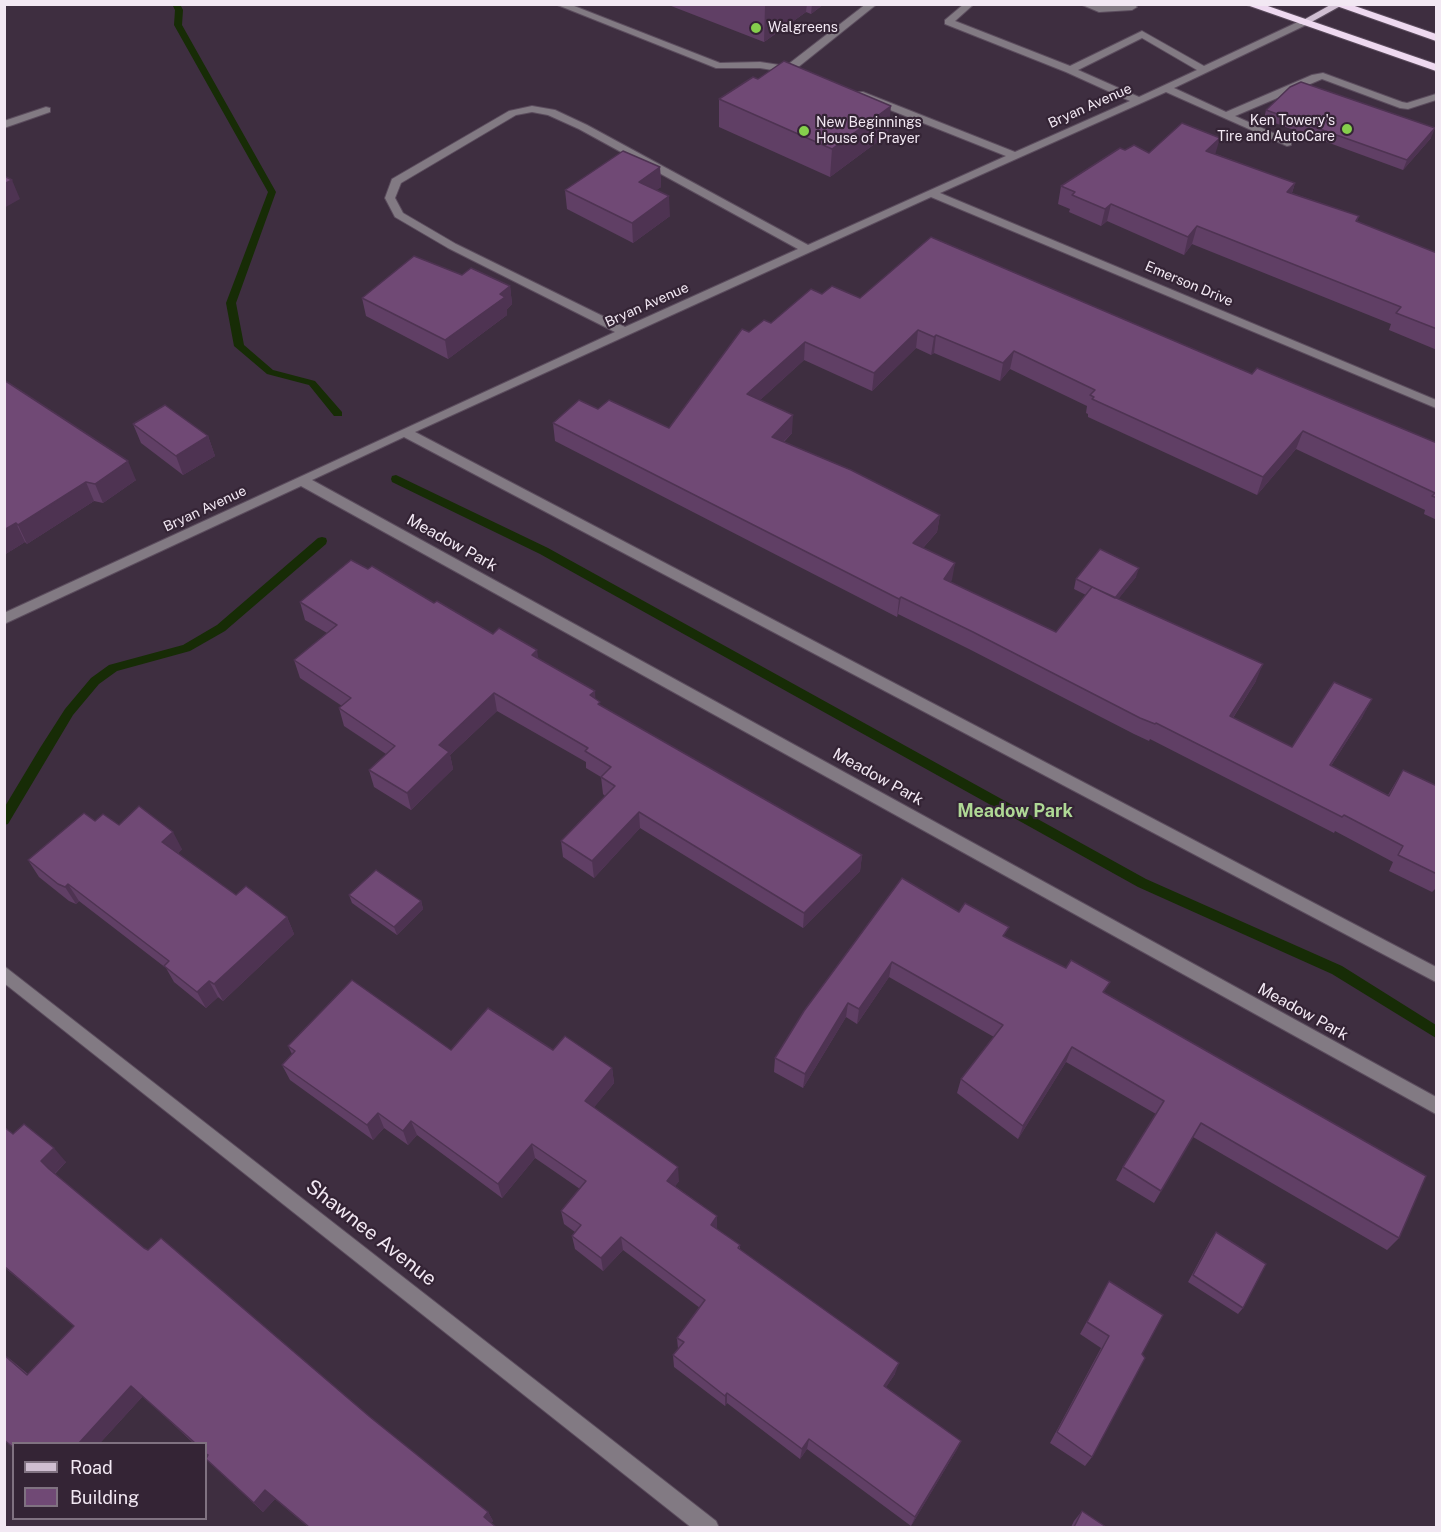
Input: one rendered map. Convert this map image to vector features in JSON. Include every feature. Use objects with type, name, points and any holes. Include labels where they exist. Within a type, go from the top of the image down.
[{"type":"highway","points":[[1249,4],[1437,68]]},
{"type":"highway","points":[[1338,5],[1437,38]]},
{"type":"main road","points":[[1303,23],[1338,5]]},
{"type":"street","points":[[558,4],[719,66],[760,65],[789,69],[810,76]]},
{"type":"street","points":[[584,15],[597,4]]},
{"type":"street","points":[[789,69],[873,4]]},
{"type":"street","points":[[970,4],[948,22],[1070,70],[1138,101]]},
{"type":"street","points":[[1084,4],[1134,15],[1204,70]]},
{"type":"street","points":[[1070,70],[1134,15]]},
{"type":"street","name":"Bryan Avenue","points":[[4,619],[404,432],[1138,101],[1303,23]]},
{"type":"street","points":[[1226,116],[1316,76],[1323,76],[1400,105],[1408,106],[1437,97]]},
{"type":"street","points":[[1166,88],[1287,143]]},
{"type":"street","points":[[852,91],[1015,156]]},
{"type":"street","points":[[625,332],[452,246],[399,215],[390,198],[396,181],[513,113],[532,109],[551,112],[583,127],[807,249]]},
{"type":"street","points":[[4,125],[46,110]]},
{"type":"street","name":"Emerson Drive","points":[[931,193],[1437,404]]},
{"type":"street","points":[[404,432],[1437,975]]},
{"type":"street","name":"Meadow Park","points":[[301,480],[1437,1106]]},
{"type":"street","name":"Shawnee Avenue","points":[[4,973],[709,1527]]},
{"type":"building","points":[[784,61],[891,106],[832,149],[719,99],[753,77],[758,79]]},
{"type":"building","name":"Ken Towery's Tire and AutoCare","points":[[1301,82],[1435,128],[1407,160],[1266,110],[1290,87]]},
{"type":"building","points":[[1182,123],[1220,138],[1206,151],[1295,183],[1287,192],[1359,216],[1356,221],[1437,253],[1437,329],[1396,313],[1401,307],[1197,226],[1188,237],[1111,204],[1105,209],[1072,195],[1075,192],[1061,186],[1120,148],[1125,150],[1134,145],[1149,153]]},
{"type":"building","points":[[623,151],[660,167],[639,182],[669,196],[632,223],[565,190]]},
{"type":"building","points":[[4,176],[12,180],[4,184]]},
{"type":"building","points":[[931,237],[1252,374],[1257,368],[1437,443],[1437,498],[1432,496],[1435,493],[1303,431],[1263,477],[1092,399],[1094,397],[1090,395],[1095,390],[1014,351],[1003,363],[936,335],[934,337],[918,330],[874,373],[805,342],[747,394],[793,415],[772,437],[851,470],[940,515],[913,543],[955,563],[944,579],[1056,632],[1092,587],[1263,664],[1230,716],[1292,747],[1334,682],[1372,699],[1330,765],[1389,796],[1403,770],[1437,786],[1437,874],[1398,855],[1403,846],[1344,815],[1342,817],[1156,723],[1140,718],[901,597],[899,599],[553,423],[579,400],[598,409],[609,400],[669,428],[742,329],[749,332],[764,320],[771,323],[811,289],[822,294],[832,286],[860,298]]},
{"type":"building","points":[[414,256],[462,275],[471,268],[510,286],[500,294],[505,297],[445,340],[362,298]]},
{"type":"building","points":[[4,380],[128,461],[95,484],[86,482],[18,525],[16,523],[4,530]]},
{"type":"building","points":[[165,405],[208,436],[176,456],[133,424]]},
{"type":"building","points":[[1100,549],[1139,568],[1115,598],[1076,579]]},
{"type":"building","points":[[351,560],[368,569],[372,566],[434,603],[437,601],[493,634],[499,628],[537,650],[532,655],[595,691],[590,695],[600,702],[598,704],[862,855],[804,913],[639,812],[592,861],[561,841],[615,786],[601,777],[611,767],[585,751],[588,748],[494,693],[439,745],[449,752],[407,793],[369,770],[395,746],[339,708],[351,698],[294,660],[337,625],[300,602]]},
{"type":"building","points":[[139,806],[173,832],[162,842],[236,895],[246,886],[287,917],[214,984],[209,981],[197,992],[164,966],[169,961],[68,884],[65,887],[58,884],[28,860],[84,813],[95,821],[103,814],[119,825]]},
{"type":"building","points":[[376,870],[421,901],[394,927],[349,895]]},
{"type":"building","points":[[902,878],[959,912],[965,903],[1009,927],[1003,936],[1066,968],[1071,960],[1110,982],[1103,992],[1426,1176],[1399,1238],[1201,1123],[1161,1191],[1123,1167],[1164,1101],[1072,1047],[1023,1126],[961,1079],[1003,1025],[892,962],[859,1009],[848,1003],[805,1074],[775,1058],[804,1011]]},
{"type":"building","points":[[352,980],[451,1050],[488,1008],[553,1050],[565,1036],[612,1068],[585,1101],[678,1167],[667,1181],[717,1216],[711,1225],[740,1245],[738,1248],[899,1363],[884,1386],[961,1441],[915,1517],[809,1439],[802,1449],[727,1393],[725,1396],[673,1355],[684,1342],[677,1338],[705,1300],[621,1237],[601,1258],[572,1236],[581,1225],[561,1211],[586,1181],[532,1144],[498,1184],[411,1121],[403,1131],[378,1113],[367,1125],[282,1065],[295,1051],[288,1046]]},
{"type":"building","points":[[24,1124],[54,1148],[41,1161],[49,1169],[144,1248],[148,1250],[161,1238],[370,1417],[488,1512],[484,1517],[496,1527],[309,1527],[265,1490],[254,1503],[207,1460],[207,1442],[194,1442],[131,1386],[80,1442],[12,1442],[12,1446],[4,1440],[4,1355],[27,1375],[74,1326],[4,1266],[4,1127],[13,1134]]},
{"type":"building","points":[[1216,1232],[1266,1264],[1243,1308],[1193,1275]]},
{"type":"building","points":[[1109,1281],[1163,1315],[1142,1354],[1145,1358],[1092,1457],[1057,1432],[1109,1336],[1087,1322]]},
{"type":"building","points":[[1082,1511],[1106,1527],[1074,1527]]},
{"type":"waterway","points":[[176,4],[179,10],[178,25],[272,192],[231,303],[239,346],[270,372],[312,383],[338,414]]},
{"type":"waterway","points":[[396,479],[544,551],[1142,883],[1337,970],[1436,1032]]},
{"type":"waterway","points":[[4,820],[69,712],[95,681],[113,668],[186,648],[221,628],[322,541]]},
{"type":"place","name":"Walgreens","points":[[756,28]]},
{"type":"place","name":"Ken Towery's Tire and AutoCare","points":[[1347,129]]},
{"type":"place","name":"New Beginnings House of Prayer","points":[[804,131]]},
{"type":"district","name":"Meadow Park","points":[[1015,811]]}]
